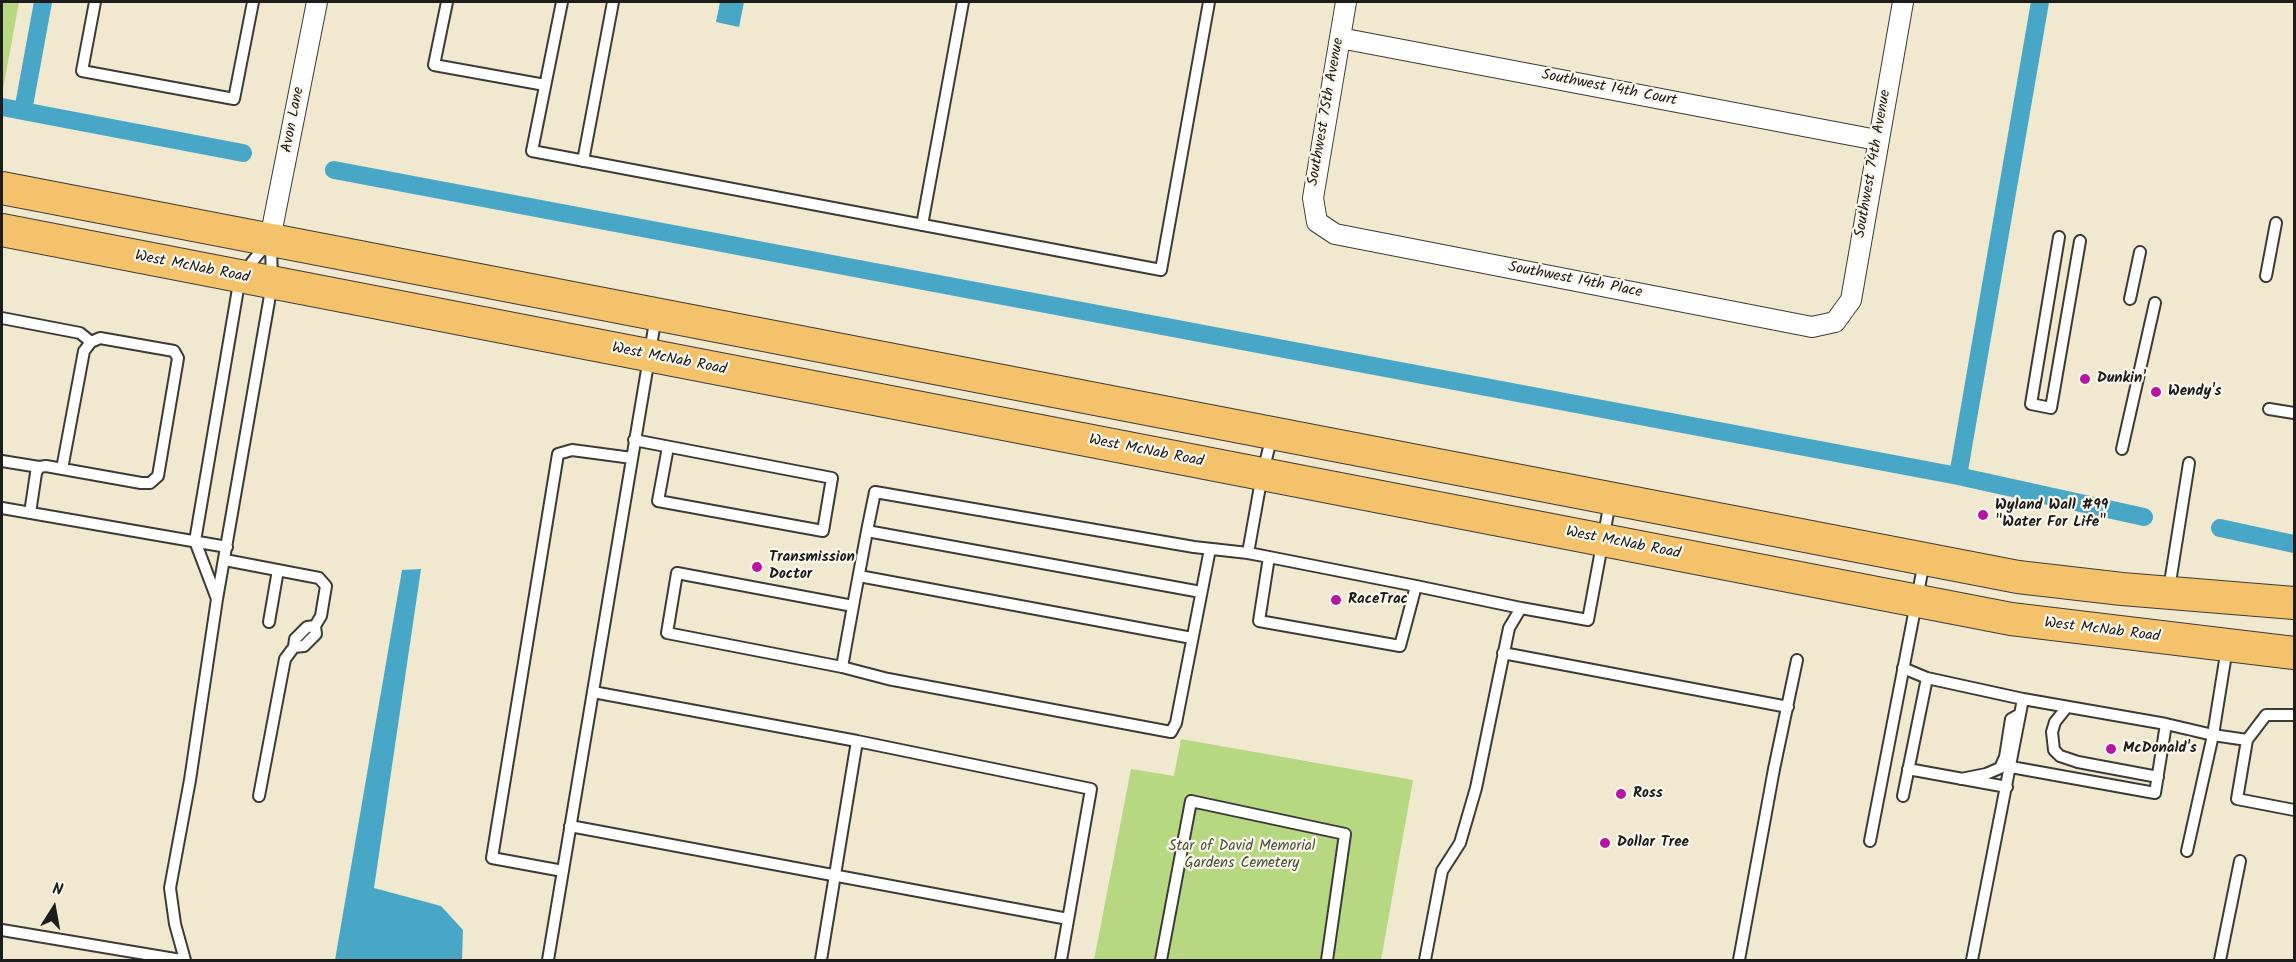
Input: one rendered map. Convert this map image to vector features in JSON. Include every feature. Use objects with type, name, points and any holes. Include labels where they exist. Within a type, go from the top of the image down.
[{"type":"main road","points":[[2,188],[2018,577],[2295,603]]},
{"type":"main road","name":"West McNab Road","points":[[2,230],[2011,619],[2295,653]]},
{"type":"street","name":"Avon Lane","points":[[270,239],[317,2]]},
{"type":"street","name":"Southwest 75th Avenue","points":[[1317,222],[1313,198],[1346,2]]},
{"type":"street","name":"Southwest 74th Avenue","points":[[1835,322],[1851,300],[1877,140],[1903,2]]},
{"type":"street","name":"Southwest 14th Court","points":[[1340,38],[1877,140]]},
{"type":"street","name":"Southwest 14th Place","points":[[1317,222],[1335,234],[1801,325],[1812,327],[1835,322]]},
{"type":"lane","points":[[95,2],[82,71],[234,99],[253,2]]},
{"type":"lane","points":[[447,2],[434,65],[545,85]]},
{"type":"lane","points":[[562,2],[532,151],[1161,270],[1209,2]]},
{"type":"lane","points":[[583,161],[613,2]]},
{"type":"lane","points":[[922,225],[963,2]]},
{"type":"lane","points":[[2266,276],[2276,223]]},
{"type":"lane","points":[[2059,237],[2031,404],[2051,408],[2080,241]]},
{"type":"lane","points":[[217,599],[195,541],[240,277],[270,239]]},
{"type":"lane","points":[[2,930],[183,960],[170,888],[272,284],[270,239]]},
{"type":"lane","points":[[2130,299],[2140,252]]},
{"type":"lane","points":[[2122,449],[2155,303]]},
{"type":"lane","points":[[548,960],[656,314]]},
{"type":"lane","points":[[2,318],[80,333],[91,342]]},
{"type":"lane","points":[[2,461],[150,483],[158,476],[161,463],[178,357],[174,351],[100,338],[91,342],[84,351],[62,469]]},
{"type":"lane","points":[[2269,409],[2295,413]]},
{"type":"lane","points":[[1248,553],[1272,433]]},
{"type":"lane","points":[[634,440],[832,478],[823,531],[658,501],[668,447]]},
{"type":"lane","points":[[563,871],[492,858],[558,454],[572,450],[632,458]]},
{"type":"lane","points":[[2168,592],[2189,463]]},
{"type":"lane","points":[[30,513],[39,467]]},
{"type":"lane","points":[[842,667],[875,492],[1210,549],[1248,553],[1588,620],[1610,498]]},
{"type":"lane","points":[[2,508],[227,547]]},
{"type":"lane","points":[[867,531],[1201,592]]},
{"type":"lane","points":[[853,606],[677,573],[667,633],[842,667],[888,679],[1171,732],[1176,723],[1210,549]]},
{"type":"lane","points":[[1269,557],[1258,621],[1400,646],[1416,586]]},
{"type":"lane","points":[[1870,841],[1924,559]]},
{"type":"lane","points":[[225,560],[319,578],[326,586],[321,616],[315,626],[316,634],[304,646],[294,646],[285,659],[259,796]]},
{"type":"lane","points":[[269,622],[278,570]]},
{"type":"lane","points":[[859,576],[1192,638]]},
{"type":"lane","points":[[1425,960],[1442,871],[1460,843],[1476,788],[1509,628],[1521,608]]},
{"type":"lane","points":[[2187,851],[2213,735],[2228,646]]},
{"type":"lane","points":[[1503,653],[1788,707]]},
{"type":"lane","points":[[1739,960],[1774,769],[1797,660]]},
{"type":"lane","points":[[1903,668],[1927,678],[2023,699],[2247,740]]},
{"type":"lane","points":[[1903,796],[1927,678]]},
{"type":"lane","points":[[593,692],[857,741],[1091,789],[1061,960]]},
{"type":"lane","points":[[1972,960],[2023,699]]},
{"type":"lane","points":[[2067,707],[2055,722],[2052,732],[2054,750],[2060,756],[2078,762],[2158,777]]},
{"type":"lane","points":[[1961,779],[1986,774],[2000,768],[2005,757],[2011,719],[2020,714]]},
{"type":"lane","points":[[2295,715],[2266,715],[2247,740],[2237,799],[2295,810]]},
{"type":"lane","points":[[2011,767],[2155,793],[2166,724]]},
{"type":"lane","points":[[820,960],[857,741]]},
{"type":"lane","points":[[1908,769],[2007,787]]},
{"type":"lane","points":[[1161,960],[1191,801],[1345,834],[1327,960]]},
{"type":"lane","points":[[570,826],[1068,919]]},
{"type":"lane","points":[[2220,960],[2240,861]]},
{"type":"green space","points":[[2,2],[19,2],[3,89],[2,89]]},
{"type":"green space","name":"Star of David Memorial Gardens Cemetery","points":[[1181,739],[1413,780],[1381,960],[1094,960],[1131,769],[1174,776]]},
{"type":"water","points":[[720,2],[744,2],[739,27],[716,22]]},
{"type":"water","points":[[421,569],[374,888],[441,906],[463,930],[462,960],[335,960],[402,570]]},
{"type":"waterway","points":[[23,111],[43,2]]},
{"type":"waterway","points":[[1958,476],[2040,2]]},
{"type":"waterway","points":[[2,107],[243,153]]},
{"type":"waterway","points":[[334,170],[1958,476],[2144,517]]},
{"type":"waterway","points":[[2220,528],[2294,544]]},
{"type":"place","name":"Dunkin'","points":[[2085,379]]},
{"type":"place","name":"Wendy's","points":[[2156,392]]},
{"type":"place","name":"Wyland Wall #99 \"Water For Life\"","points":[[1983,515]]},
{"type":"place","name":"Transmission Doctor","points":[[757,567]]},
{"type":"place","name":"RaceTrac","points":[[1336,600]]},
{"type":"place","name":"McDonald's","points":[[2111,749]]},
{"type":"place","name":"Ross","points":[[1621,794]]},
{"type":"place","name":"Dollar Tree","points":[[1605,843]]}]
